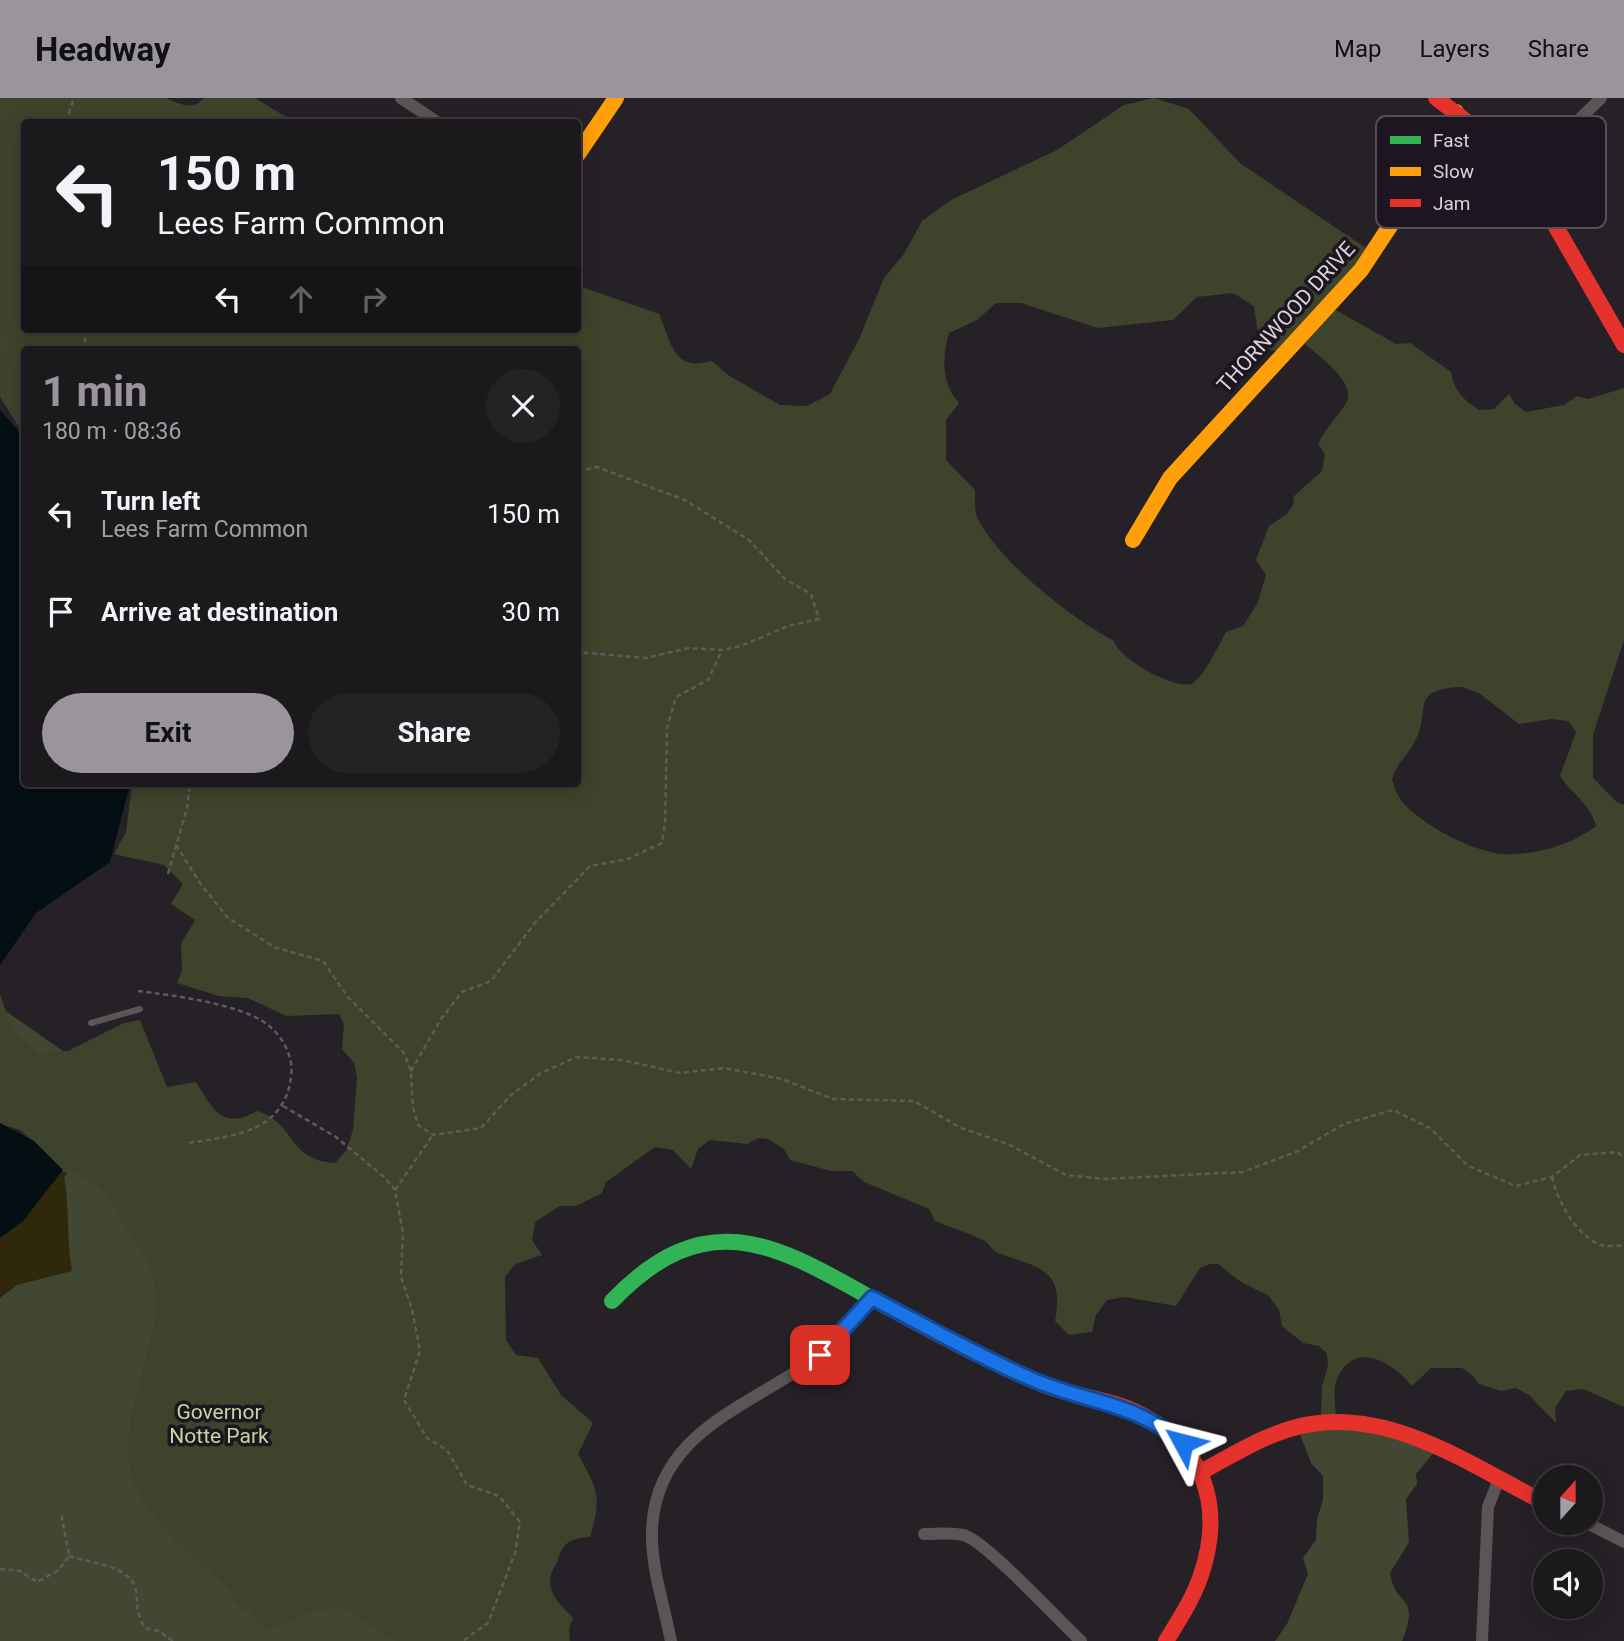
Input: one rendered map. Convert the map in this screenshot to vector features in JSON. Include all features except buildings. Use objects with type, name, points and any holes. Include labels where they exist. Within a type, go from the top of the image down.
[{"type":"street","points":[[401,98],[432,119]]},
{"type":"street","points":[[581,150],[616,98]]},
{"type":"street","points":[[1436,98],[1461,116]]},
{"type":"street","points":[[1583,116],[1601,98]]},
{"type":"street","name":"THORNWOOD DRIVE","points":[[1454,116],[1456,112]]},
{"type":"street","name":"THORNWOOD DRIVE","points":[[1133,540],[1170,478],[1361,270],[1389,228]]},
{"type":"street","points":[[1557,228],[1624,345]]},
{"type":"street","points":[[612,1301],[635,1275],[657,1261],[706,1241],[727,1240],[764,1245],[785,1252],[1014,1372],[1062,1392],[1132,1410],[1162,1425],[1183,1443],[1203,1471],[1211,1512],[1211,1542],[1201,1577],[1166,1641]]},
{"type":"street","points":[[671,1641],[653,1559],[652,1532],[655,1500],[665,1475],[683,1447],[713,1423],[820,1355],[872,1298]]},
{"type":"street","points":[[1203,1471],[1250,1445],[1287,1431],[1311,1424],[1363,1423],[1393,1428],[1533,1497]]},
{"type":"street","points":[[1482,1641],[1486,1526],[1489,1507],[1499,1479]]},
{"type":"street","points":[[1603,1531],[1624,1542]]},
{"type":"street","points":[[924,1534],[965,1535],[1008,1568],[1047,1610],[1081,1641]]},
{"type":"lane","points":[[91,1023],[140,1009]]},
{"type":"path","points":[[66,119],[74,98]]},
{"type":"path","points":[[581,470],[597,467],[685,500],[749,540],[785,579],[811,594],[819,619],[788,626],[741,646],[722,650],[689,648],[646,658],[581,652]]},
{"type":"path","points":[[411,1071],[441,1019],[462,992],[491,981],[534,924],[590,866],[628,859],[662,843],[665,824],[667,728],[676,697],[708,680],[722,650]]},
{"type":"path","points":[[168,874],[189,787]]},
{"type":"path","points":[[176,845],[200,883],[227,916],[274,947],[323,961],[347,996],[404,1053],[411,1071],[413,1108],[418,1125],[433,1135],[481,1128],[511,1095],[541,1073],[577,1057],[622,1060],[680,1073],[724,1068],[782,1079],[833,1099],[914,1101],[959,1127],[1010,1145],[1066,1175],[1104,1179],[1243,1172],[1298,1151],[1344,1124],[1393,1110],[1430,1128],[1468,1166],[1516,1186],[1552,1177],[1580,1156],[1618,1152],[1624,1158]]},
{"type":"path","points":[[138,992],[216,1005],[267,1024],[287,1049],[292,1066],[289,1094],[283,1106],[269,1120],[240,1133],[188,1143]]},
{"type":"path","points":[[283,1106],[336,1137],[395,1190],[403,1233],[401,1277],[412,1309],[420,1351],[404,1399],[426,1438],[447,1450],[467,1485],[499,1496],[520,1522],[515,1553],[488,1623],[463,1641]]},
{"type":"path","points":[[395,1190],[433,1135]]},
{"type":"path","points":[[1552,1177],[1556,1196],[1573,1223],[1600,1244],[1624,1246]]},
{"type":"path","points":[[0,1569],[20,1571],[37,1582],[59,1570],[69,1556],[61,1513]]},
{"type":"path","points":[[69,1556],[126,1575],[133,1583],[135,1605],[145,1628],[159,1631],[173,1641]]},
{"type":"green space","points":[[0,98],[166,98],[191,105],[204,98],[255,98],[286,117],[21,119],[21,333],[581,333],[581,289],[585,288],[659,314],[671,345],[682,359],[689,363],[712,361],[728,375],[780,405],[807,406],[830,394],[859,339],[884,278],[904,254],[922,221],[951,200],[1057,150],[1124,105],[1154,98],[1189,109],[1241,164],[1366,248],[1327,305],[1396,344],[1410,343],[1451,372],[1460,394],[1479,410],[1494,409],[1509,394],[1515,404],[1526,412],[1564,405],[1577,396],[1588,399],[1624,388],[1624,640],[1593,735],[1593,778],[1617,802],[1624,805],[1624,1407],[1583,1389],[1566,1391],[1555,1408],[1556,1423],[1529,1395],[1516,1388],[1501,1391],[1479,1384],[1462,1368],[1431,1368],[1412,1386],[1395,1369],[1374,1358],[1363,1357],[1344,1367],[1337,1379],[1334,1393],[1336,1418],[1321,1418],[1322,1386],[1328,1366],[1327,1354],[1319,1346],[1303,1343],[1282,1326],[1279,1310],[1269,1296],[1241,1282],[1218,1264],[1200,1268],[1176,1306],[1125,1297],[1107,1300],[1096,1315],[1092,1332],[1069,1335],[1055,1321],[1056,1290],[1046,1273],[996,1252],[980,1239],[935,1221],[929,1209],[864,1182],[852,1171],[831,1171],[790,1160],[784,1149],[768,1139],[759,1138],[747,1144],[710,1140],[698,1149],[691,1169],[673,1150],[655,1147],[606,1182],[602,1193],[576,1206],[560,1206],[535,1222],[532,1240],[542,1255],[515,1264],[505,1277],[506,1340],[516,1355],[538,1358],[561,1395],[593,1423],[578,1454],[596,1494],[596,1512],[590,1537],[578,1538],[565,1545],[552,1571],[550,1582],[556,1599],[573,1618],[569,1629],[570,1641],[397,1641],[346,1609],[336,1608],[315,1610],[269,1630],[254,1619],[251,1612],[240,1610],[238,1603],[231,1600],[231,1589],[167,1532],[136,1488],[131,1471],[130,1429],[153,1328],[156,1294],[153,1280],[143,1252],[102,1192],[77,1174],[54,1174],[38,1155],[32,1140],[20,1130],[0,1124],[0,994],[12,1030],[39,1053],[68,1051],[124,1023],[140,1020],[167,1087],[196,1082],[214,1108],[227,1118],[245,1117],[257,1111],[270,1117],[300,1148],[319,1160],[335,1163],[346,1151],[353,1130],[357,1077],[354,1063],[342,1049],[344,1024],[339,1014],[286,1016],[248,998],[219,996],[177,983],[182,971],[181,944],[195,920],[171,904],[183,884],[164,865],[114,854],[126,832],[132,787],[581,787],[581,346],[21,346],[21,430],[0,397]],"holes":[[[1233,293],[1254,306],[1260,347],[1280,352],[1301,341],[1341,377],[1348,395],[1346,403],[1318,444],[1325,454],[1322,471],[1293,497],[1294,503],[1287,514],[1269,526],[1256,560],[1266,575],[1257,604],[1243,626],[1226,632],[1197,680],[1193,683],[1174,683],[1137,664],[1126,656],[1114,641],[1058,604],[1019,570],[987,534],[976,514],[975,490],[946,460],[946,420],[959,403],[946,378],[945,351],[949,333],[977,320],[996,303],[1021,303],[1098,328],[1173,320],[1197,297]],[[1462,687],[1479,693],[1519,724],[1551,719],[1568,721],[1576,732],[1560,776],[1586,806],[1596,826],[1553,848],[1504,854],[1478,848],[1448,835],[1408,808],[1399,797],[1392,779],[1420,730],[1427,697],[1434,692]]]},
{"type":"green space","name":"Governor Notte Park","points":[[0,1007],[464,1332],[564,1641],[0,1641],[0,1243],[29,1224],[71,1168]]},
{"type":"green space","points":[[1336,1418],[1435,1451],[1416,1474],[1417,1484],[1406,1499],[1409,1542],[1390,1573],[1393,1585],[1408,1608],[1407,1626],[1402,1641],[1275,1641],[1287,1624],[1308,1574],[1303,1558],[1316,1540],[1317,1519],[1323,1500],[1323,1476],[1311,1463],[1298,1429]]},
{"type":"sand","points":[[63,1170],[72,1271],[17,1285],[0,1298],[0,1238],[23,1221]]},
{"type":"shaded area","points":[[0,410],[21,434],[21,787],[129,787],[110,862],[36,913],[0,965]]},
{"type":"shaded area","points":[[0,1123],[34,1141],[63,1170],[23,1221],[0,1238]]},
{"type":"traffic: fast","points":[[612,1301],[649,1269],[684,1250],[718,1242],[751,1244],[784,1254],[818,1269],[893,1310]]},
{"type":"traffic: slow","points":[[581,150],[616,98]]},
{"type":"traffic: slow","points":[[1454,116],[1456,112]]},
{"type":"traffic: slow","points":[[1133,540],[1170,478],[1361,270],[1389,228]]},
{"type":"traffic: jam","points":[[1436,98],[1459,116]]},
{"type":"traffic: jam","points":[[1557,228],[1624,345]]},
{"type":"traffic: jam","points":[[893,1310],[1027,1378],[1058,1390],[1113,1403],[1134,1411],[1158,1424],[1177,1440],[1192,1458],[1209,1500],[1208,1549],[1198,1584],[1166,1641]]},
{"type":"traffic: jam","points":[[1203,1471],[1282,1431],[1311,1424],[1342,1422],[1373,1426],[1432,1445],[1533,1497]]},
{"type":"route","points":[[820,1355],[845,1331],[872,1298],[1014,1372],[1062,1392],[1132,1410],[1162,1425],[1183,1443]]}]
